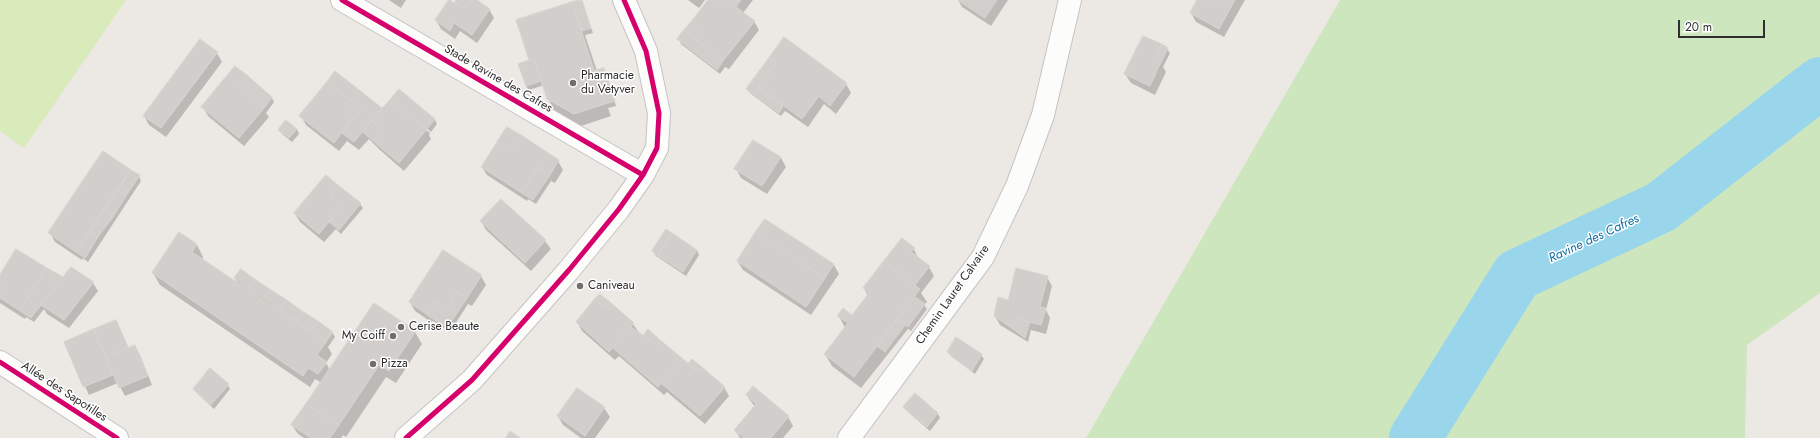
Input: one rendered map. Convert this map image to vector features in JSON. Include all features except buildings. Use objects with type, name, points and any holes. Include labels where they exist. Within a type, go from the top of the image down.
[{"type":"street","name":"Stade Ravine des Cafres","points":[[342,0],[643,175]]},
{"type":"street","points":[[406,438],[472,380],[569,270],[619,209],[643,175],[656,148],[659,113],[646,51],[624,0]]},
{"type":"street","name":"Chemin Lauret Calvaire","points":[[849,438],[983,257],[1017,186],[1042,115],[1070,0]]},
{"type":"street","name":"Allée des Sapotilles","points":[[0,362],[117,438]]},
{"type":"green space","points":[[0,0],[126,0],[24,148],[0,131]]},
{"type":"green space","points":[[1340,0],[1820,0],[1820,293],[1747,345],[1745,438],[1086,438]]},
{"type":"waterway","name":"Ravine des Cafres","points":[[1415,438],[1517,275],[1661,207],[1820,83]]},
{"type":"cycle path","points":[[342,0],[643,175]]},
{"type":"cycle path","points":[[406,438],[472,380],[569,270],[619,209],[643,175],[657,148],[659,113],[646,51],[624,0]]},
{"type":"cycle path","points":[[0,362],[117,438]]},
{"type":"place","name":"Pharmacie du Vetyver","points":[[573,83]]},
{"type":"place","name":"Caniveau","points":[[580,286]]},
{"type":"place","name":"Cerise Beaute","points":[[401,327]]},
{"type":"place","name":"My Coiff","points":[[393,336]]},
{"type":"place","name":"Pizza","points":[[373,364]]}]
